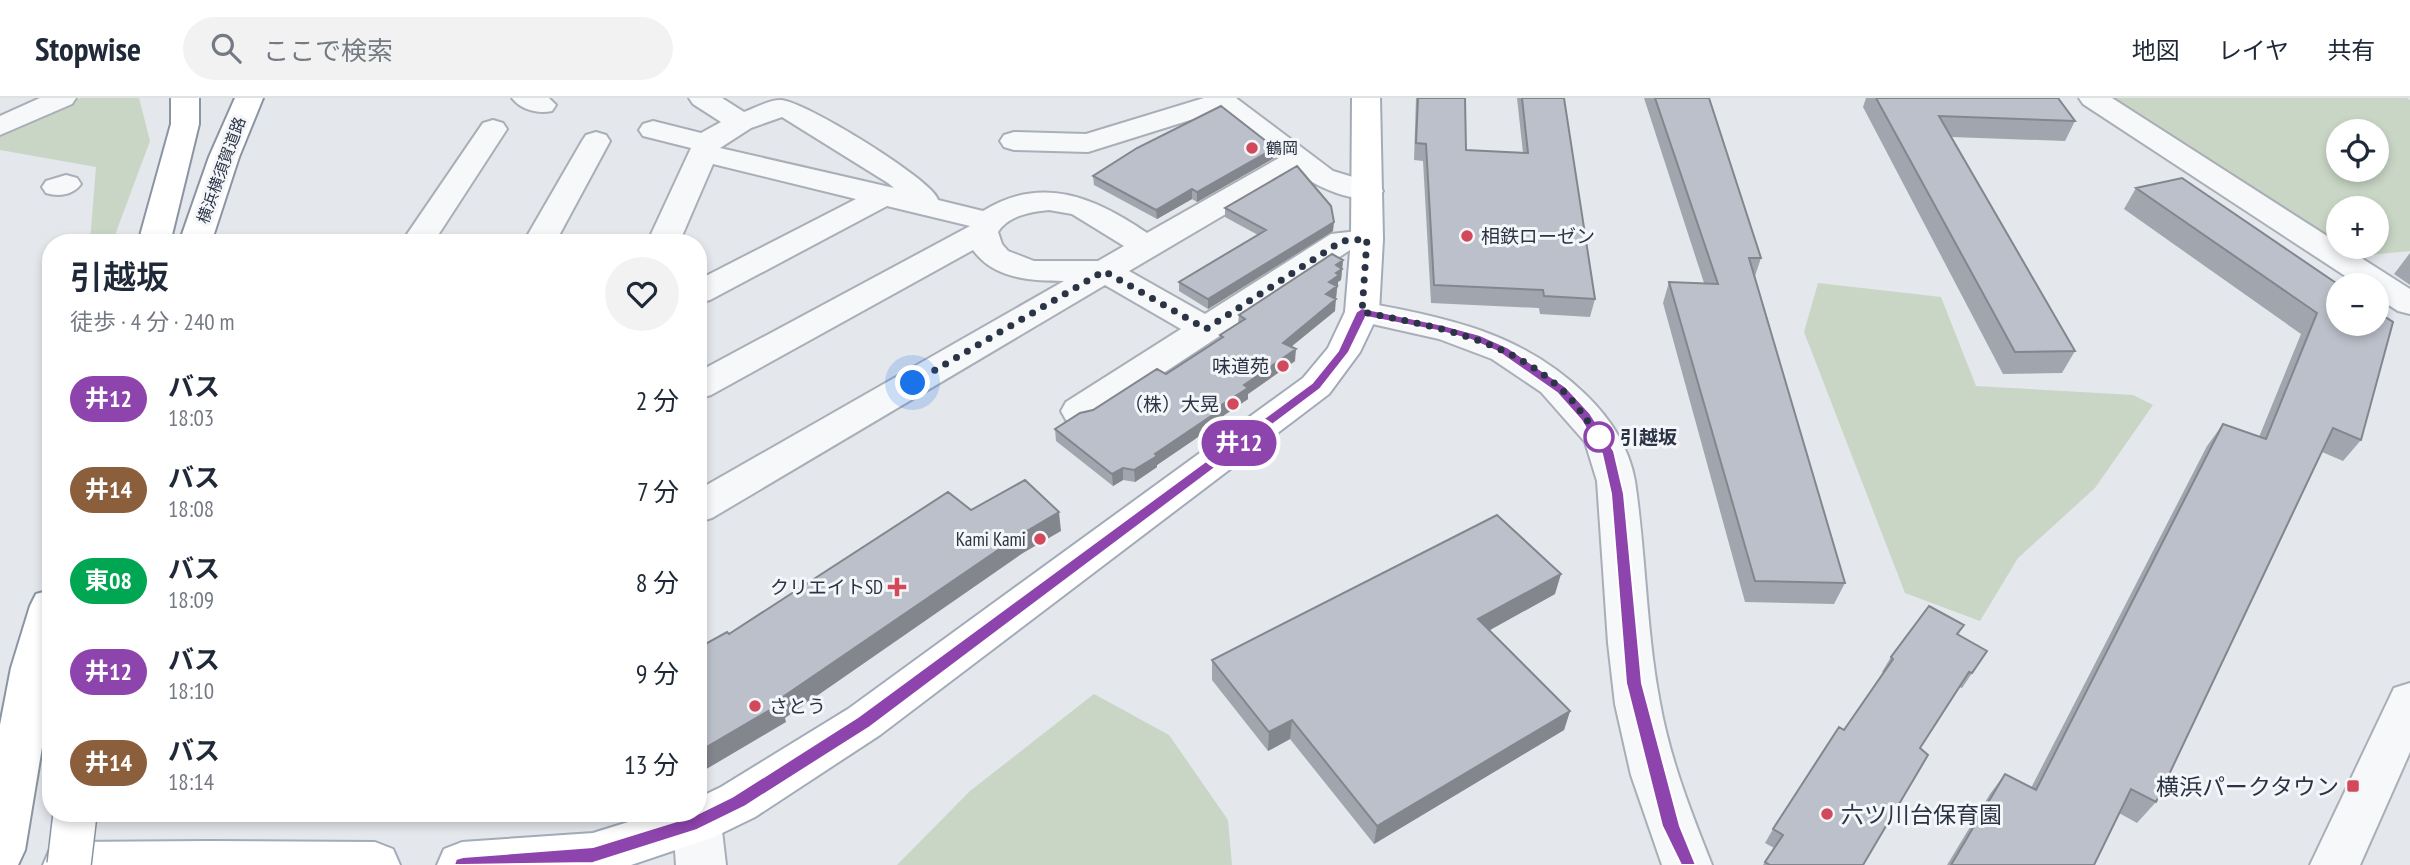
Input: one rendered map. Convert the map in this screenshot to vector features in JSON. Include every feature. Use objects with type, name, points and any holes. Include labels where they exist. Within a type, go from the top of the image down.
[{"type":"main road","points":[[156,234],[182,118],[163,98]]},
{"type":"main road","points":[[232,137],[233,98]]},
{"type":"main road","name":"横浜横須賀道路","points":[[198,234],[232,137],[249,98]]},
{"type":"main road","points":[[462,865],[593,855],[643,826],[699,844],[738,802],[864,722],[1316,386],[1343,352],[1362,312],[1367,239],[1366,98]]},
{"type":"main road","points":[[0,850],[33,668],[42,637]]},
{"type":"main road","points":[[74,822],[69,865],[375,865]]},
{"type":"street","points":[[0,127],[62,98]]},
{"type":"street","points":[[703,98],[741,122]]},
{"type":"street","points":[[2092,98],[2410,304]]},
{"type":"street","points":[[1014,141],[1088,144],[1221,100],[1322,177],[1367,191]]},
{"type":"street","points":[[667,234],[705,148],[719,133],[781,108],[792,111],[899,177],[933,206]]},
{"type":"street","points":[[423,234],[493,129]]},
{"type":"street","points":[[653,130],[705,148],[933,206],[985,226]]},
{"type":"street","points":[[544,234],[596,141]]},
{"type":"street","points":[[707,503],[1298,159]]},
{"type":"street","points":[[707,288],[886,195]]},
{"type":"street","points":[[707,382],[1028,202],[1047,199],[1083,206],[1146,247]]},
{"type":"street","points":[[985,226],[987,247],[997,258],[1034,271],[1104,271],[1206,329]]},
{"type":"street","points":[[1079,411],[1342,241],[1367,239]]},
{"type":"street","points":[[1362,312],[1439,328],[1503,349],[1561,390],[1586,416],[1609,454],[1618,494],[1634,683],[1671,826],[1687,865]]},
{"type":"street","points":[[2335,865],[2410,701]]},
{"type":"green space","points":[[80,98],[139,98],[150,141],[115,234],[91,234],[96,167],[0,150],[0,135]]},
{"type":"green space","points":[[2107,98],[2407,98],[2410,100],[2410,251],[2389,253],[2389,196],[2326,196],[2326,235]]},
{"type":"green space","points":[[1818,283],[1941,297],[1976,386],[2133,395],[2153,405],[2095,488],[2018,558],[1980,621],[1905,593],[1804,332]]},
{"type":"green space","points":[[1094,694],[1169,735],[1228,820],[1232,865],[897,865],[970,791]]},
{"type":"building","points":[[1418,98],[1465,98],[1466,150],[1528,153],[1522,98],[1564,98],[1595,299],[1544,296],[1543,290],[1434,285],[1426,144],[1416,143]]},
{"type":"building","points":[[1655,98],[1709,98],[1761,258],[1749,258],[1845,583],[1755,581],[1669,282],[1718,284]]},
{"type":"building","points":[[1876,98],[2058,98],[2075,121],[1939,116],[2075,351],[2015,352]]},
{"type":"building","points":[[1221,106],[1275,148],[1197,192],[1192,189],[1156,210],[1093,176],[1137,148]]},
{"type":"building","points":[[1297,166],[1331,206],[1334,222],[1208,299],[1179,282],[1266,230],[1225,208]]},
{"type":"building","points":[[2182,178],[2326,276],[2326,336],[2389,336],[2389,319],[2393,322],[2361,440],[2333,428],[2156,802],[2131,789],[2094,865],[1951,865],[2005,774],[2036,790],[2223,424],[2266,439],[2317,313],[2136,188]]},
{"type":"building","points":[[1332,254],[1343,260],[1336,265],[1342,269],[1336,273],[1339,275],[1329,282],[1337,286],[1326,294],[1336,299],[1283,343],[1296,349],[1244,385],[1248,388],[1155,454],[1157,456],[1134,470],[1123,468],[1112,474],[1055,429],[1080,413],[1093,410],[1157,369],[1166,374],[1223,337],[1220,335],[1245,319],[1239,315]]},
{"type":"building","points":[[1025,480],[1059,512],[1020,535],[777,701],[780,704],[707,747],[707,643],[727,632],[729,634],[948,492],[971,510]]},
{"type":"building","points":[[1497,515],[1561,574],[1478,619],[1570,711],[1377,826],[1292,720],[1269,732],[1212,660]]},
{"type":"building","points":[[1929,606],[1964,625],[1957,634],[1987,651],[1972,673],[1969,672],[1920,748],[1928,755],[1863,865],[1770,865],[1765,862],[1783,835],[1773,829],[1839,727],[1844,730],[1893,659],[1891,657]]},
{"type":"bus line","name":"井12","points":[[707,817],[738,802],[864,722],[1316,386],[1343,352],[1362,312],[1439,328],[1503,349],[1561,390],[1586,416],[1609,454],[1618,494],[1634,683],[1671,826],[1687,865]]},
{"type":"bus line","name":"井12","points":[[463,865],[593,855],[697,822]]},
{"type":"place","name":"鶴岡","points":[[1252,148]]},
{"type":"place","name":"相鉄ローゼン","points":[[1467,236]]},
{"type":"place","name":"味道苑","points":[[1283,366]]},
{"type":"place","name":"（株）大晃","points":[[1233,404]]},
{"type":"place","name":"引越坂","points":[[1599,437]]},
{"type":"place","name":"Kami Kami","points":[[1040,539]]},
{"type":"place","name":"クリエイトSD","points":[[897,587]]},
{"type":"place","name":"さとう","points":[[755,706]]},
{"type":"place","name":"横浜パークタウン","points":[[2353,786]]},
{"type":"place","name":"六ツ川台保育園","points":[[1827,814]]},
{"type":"route","points":[[913,383],[1104,271],[1206,329],[1342,241],[1367,239],[1362,312],[1439,328],[1503,349],[1561,390],[1586,416],[1599,437]]}]
